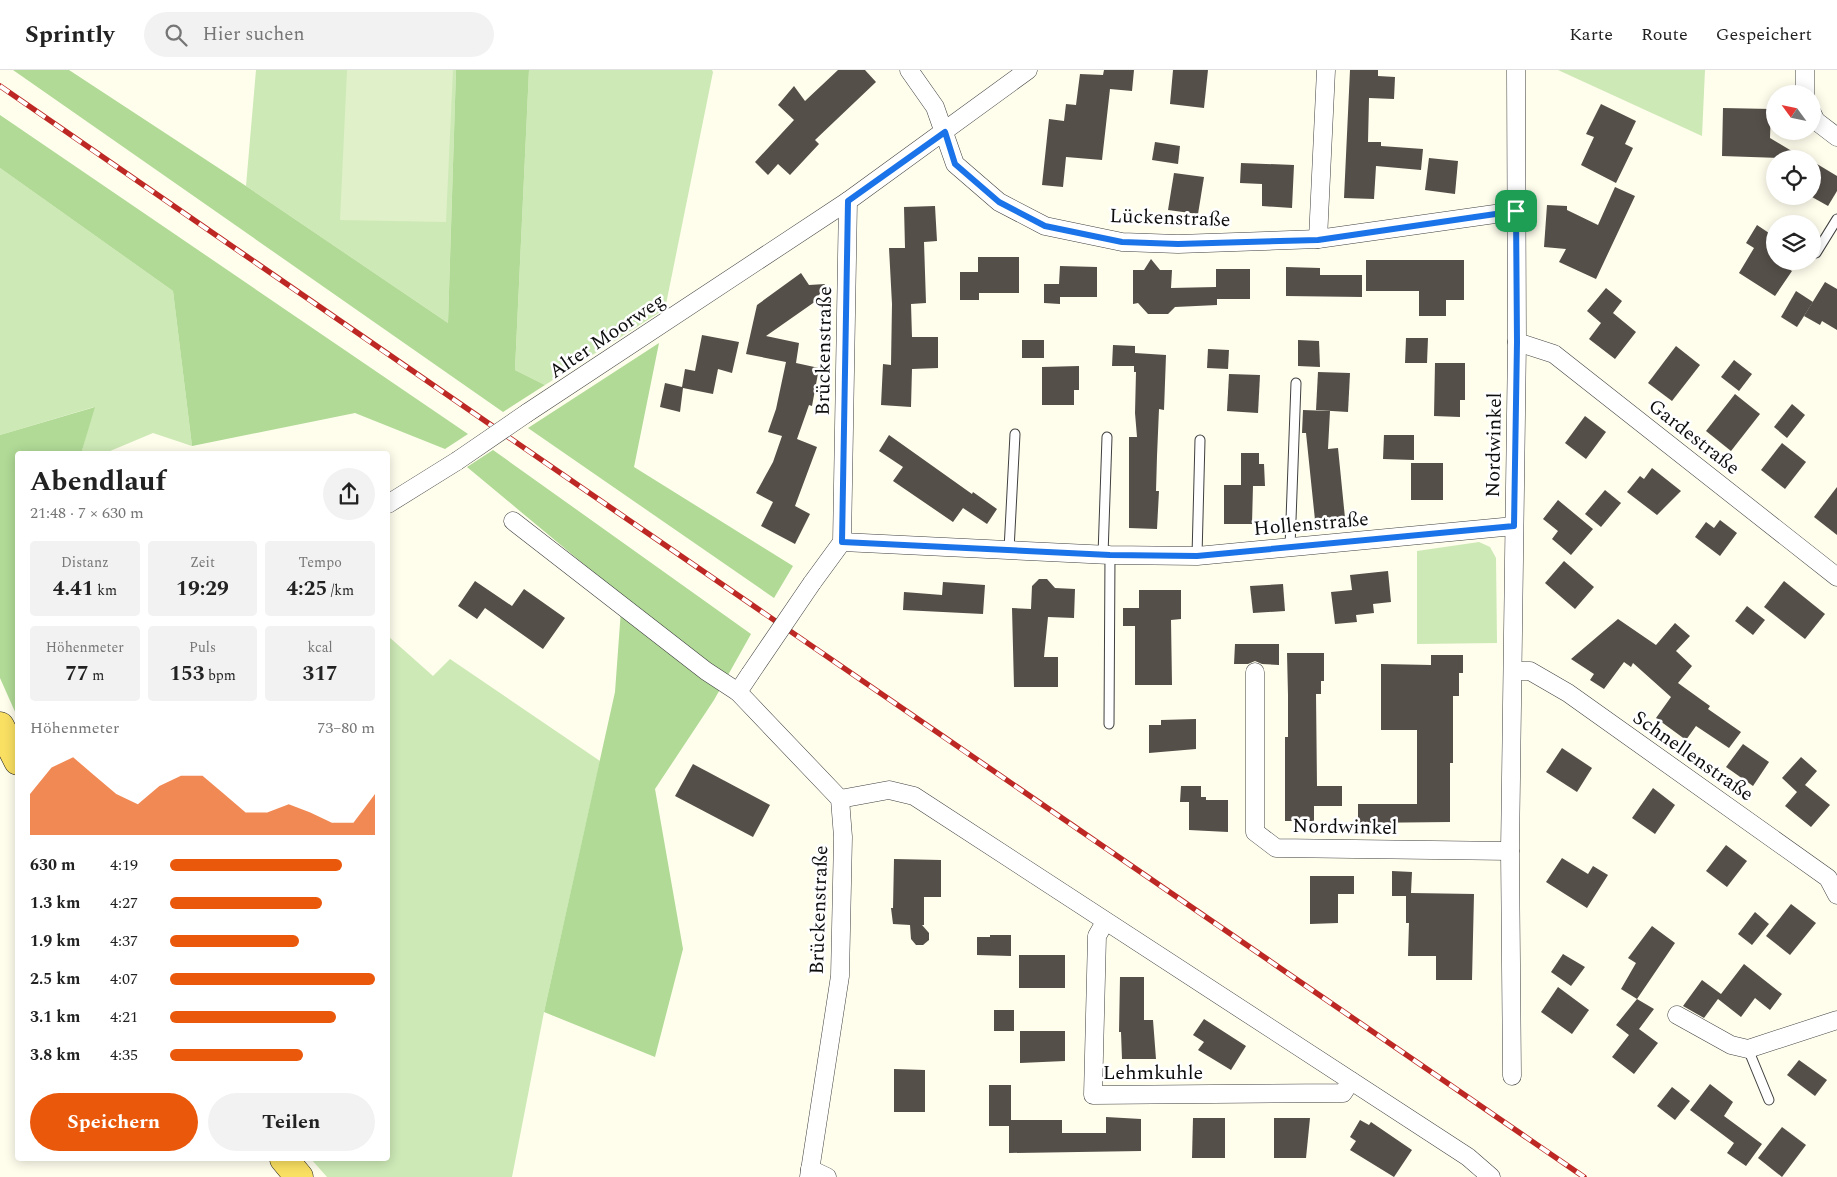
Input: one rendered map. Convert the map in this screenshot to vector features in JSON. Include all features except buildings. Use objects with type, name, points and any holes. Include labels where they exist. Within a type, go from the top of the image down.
[{"type":"main road","points":[[0,726],[15,755]]},
{"type":"main road","points":[[286,1161],[300,1177]]},
{"type":"street","name":"Lückenstraße","points":[[909,70],[935,107],[955,164],[999,202],[1045,226],[1122,242],[1178,244],[1318,240],[1516,211]]},
{"type":"street","points":[[848,201],[1028,70]]},
{"type":"street","points":[[1318,240],[1326,70]]},
{"type":"street","name":"Nordwinkel","points":[[1512,1076],[1510,850],[1517,342],[1516,70]]},
{"type":"street","points":[[1805,70],[1805,85]]},
{"type":"street","points":[[1821,125],[1837,137]]},
{"type":"street","name":"Alter Moorweg","points":[[390,503],[458,461],[848,201]]},
{"type":"street","name":"Brückenstraße","points":[[842,542],[848,201]]},
{"type":"street","name":"Gardestraße","points":[[1517,342],[1554,354],[1837,577]]},
{"type":"street","points":[[513,521],[706,671],[738,692],[840,799],[888,790],[914,796],[1468,1157],[1492,1177]]},
{"type":"street","name":"Hollenstraße","points":[[842,542],[1107,555],[1197,556],[1514,526]]},
{"type":"street","points":[[738,692],[842,542]]},
{"type":"street","name":"Schnellenstraße","points":[[1512,671],[1530,671],[1568,693],[1828,878],[1837,895]]},
{"type":"street","name":"Nordwinkel","points":[[1254,672],[1255,832],[1276,848],[1510,850]]},
{"type":"street","name":"Brückenstraße","points":[[827,1177],[810,1173],[840,976],[843,837],[840,799]]},
{"type":"street","name":"Lehmkuhle","points":[[1105,922],[1097,936],[1093,1095],[1343,1093],[1351,1081]]},
{"type":"street","points":[[1677,1015],[1731,1045],[1748,1049],[1837,1020]]},
{"type":"lane","points":[[1821,246],[1837,219]]},
{"type":"lane","points":[[1290,547],[1296,382]]},
{"type":"lane","points":[[1009,550],[1015,434]]},
{"type":"lane","points":[[1108,436],[1108,724]]},
{"type":"lane","points":[[1197,556],[1200,440]]},
{"type":"lane","points":[[1748,1049],[1768,1100]]},
{"type":"green space","points":[[13,70],[69,70],[246,186],[448,323],[456,70],[529,70],[515,370],[545,385],[503,412]]},
{"type":"green space","points":[[256,70],[456,70],[448,323],[246,186]]},
{"type":"green space","points":[[347,70],[453,70],[446,222],[340,220]]},
{"type":"green space","points":[[529,70],[712,70],[713,72],[665,309],[545,385],[515,370]]},
{"type":"green space","points":[[1558,70],[1705,70],[1702,136]]},
{"type":"green space","points":[[0,115],[468,434],[445,449],[355,413],[192,446],[173,291],[0,168]]},
{"type":"green space","points":[[0,168],[173,291],[192,446],[153,433],[110,451],[82,451],[94,407],[0,435]]},
{"type":"green space","points":[[659,343],[634,467],[793,566],[774,598],[528,428]]},
{"type":"green space","points":[[95,407],[82,451],[15,451],[15,712],[0,678],[0,435]]},
{"type":"green space","points":[[493,450],[751,634],[714,700],[655,789],[683,949],[655,1057],[544,1012],[615,692],[622,596],[467,467]]},
{"type":"green space","points":[[1479,542],[1490,547],[1496,558],[1497,643],[1417,644],[1417,551]]},
{"type":"green space","points":[[390,638],[433,676],[450,659],[600,761],[544,1012],[512,1177],[327,1177],[313,1161],[390,1161]]},
{"type":"railway","points":[[0,86],[1584,1177]]},
{"type":"route","points":[[945,132],[955,164],[999,202],[1045,226],[1122,242],[1178,244],[1318,240],[1516,211],[1517,342],[1514,526],[1197,556],[1110,555],[842,542],[848,201],[945,132]]}]
